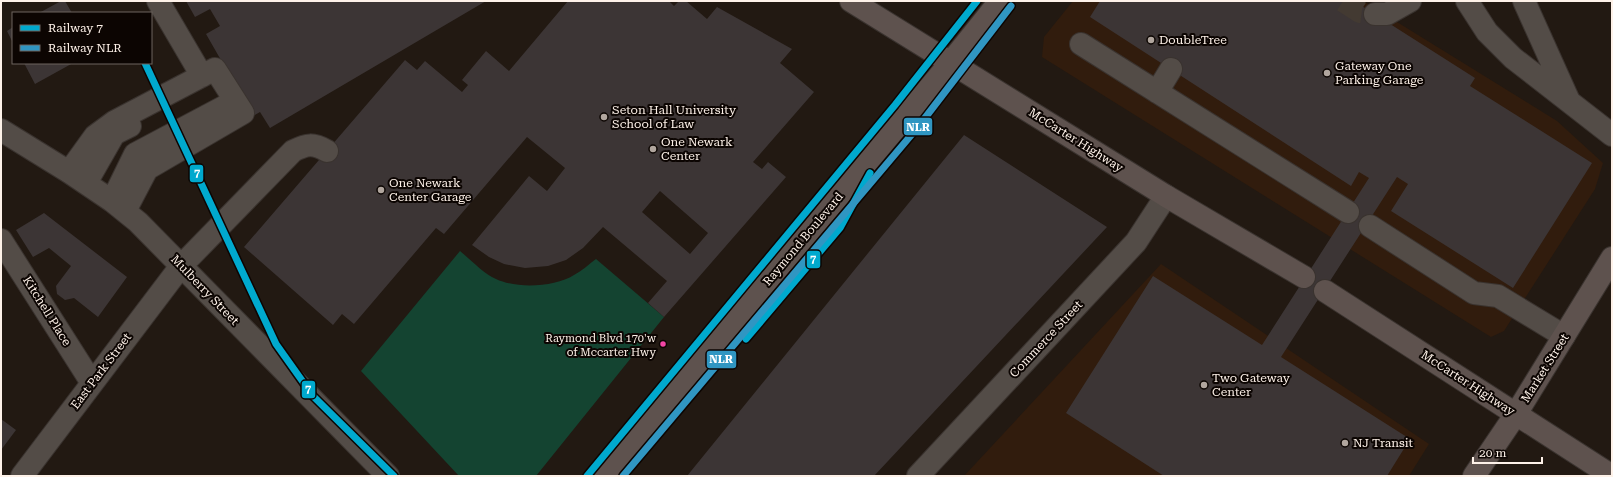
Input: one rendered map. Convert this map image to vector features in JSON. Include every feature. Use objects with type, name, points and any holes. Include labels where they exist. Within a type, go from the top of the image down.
[{"type":"main road","name":"McCarter Highway","points":[[851,1],[1166,196],[1304,277]]},
{"type":"main road","name":"Raymond Boulevard","points":[[604,476],[951,62],[1000,1]]},
{"type":"main road","name":"Market Street","points":[[1474,476],[1516,414],[1612,258]]},
{"type":"main road","name":"McCarter Highway","points":[[1325,291],[1612,476]]},
{"type":"street","points":[[119,206],[135,154],[239,107],[213,75],[158,1]]},
{"type":"street","points":[[1375,14],[1387,14],[1410,1]]},
{"type":"street","points":[[1467,1],[1487,32],[1513,58],[1570,104],[1609,127]]},
{"type":"street","points":[[1524,1],[1547,49],[1570,104]]},
{"type":"street","points":[[1081,44],[1348,212]]},
{"type":"street","points":[[1157,92],[1171,69]]},
{"type":"street","points":[[78,177],[114,134],[213,75]]},
{"type":"street","name":"Mulberry Street","points":[[3,133],[78,177],[119,206],[181,266],[388,476]]},
{"type":"street","name":"East Park Street","points":[[22,476],[181,266],[293,151],[306,144],[320,147],[327,151]]},
{"type":"street","name":"Commerce Street","points":[[918,476],[1136,242],[1166,196]]},
{"type":"street","points":[[1370,226],[1474,293],[1498,296],[1564,336]]},
{"type":"street","name":"Kitchell Place","points":[[1,240],[92,383]]},
{"type":"shaded area","points":[[1073,1],[1363,1],[1557,121],[1603,163],[1595,189],[1504,331],[1491,337],[1042,57],[1044,37]]},
{"type":"shaded area","name":"Two Gateway Center","points":[[1161,264],[1429,444],[1409,476],[964,476]]},
{"type":"green space","points":[[460,251],[491,277],[505,282],[525,285],[547,284],[566,279],[580,272],[596,259],[664,317],[536,476],[459,476],[361,371]]},
{"type":"building","points":[[61,1],[65,1],[71,12],[41,12]]},
{"type":"building","points":[[186,1],[486,1],[270,128],[260,112],[253,116],[206,34],[220,26],[210,9],[195,17]]},
{"type":"building","name":"One Newark Center","points":[[568,1],[669,1],[674,6],[679,1],[686,1],[707,19],[717,7],[792,49],[780,63],[814,92],[753,162],[762,169],[768,162],[786,177],[664,317],[648,303],[667,281],[603,227],[583,248],[566,260],[548,266],[525,268],[504,264],[489,257],[472,245],[529,176],[547,191],[565,168],[527,137],[444,234],[436,228],[354,324],[342,314],[333,325],[244,247],[405,60],[417,70],[425,61],[462,92],[468,85],[462,80],[486,51],[509,71]],"holes":[[[660,191],[708,233],[690,254],[642,212]]]},
{"type":"building","points":[[1100,1],[1354,1],[1475,78],[1470,86],[1592,163],[1513,288],[1391,211],[1408,184],[1397,177],[1281,357],[1410,439],[1387,476],[1164,476],[1066,413],[1153,276],[1262,345],[1369,178],[1359,172],[1351,186],[1090,17]]},
{"type":"building","points":[[12,28],[12,41],[7,31]]},
{"type":"building","points":[[25,64],[71,64],[35,84]]},
{"type":"building","points":[[964,135],[1107,227],[874,476],[687,476]]},
{"type":"building","points":[[44,213],[127,277],[98,317],[74,298],[65,300],[57,294],[56,286],[71,266],[49,248],[33,257],[16,230]]},
{"type":"building","points":[[1,419],[16,430],[1,450]]},
{"type":"tunnel","points":[[1343,1],[1360,12],[1375,14]]},
{"type":"rail line","name":"7","points":[[587,476],[895,105],[977,1]]},
{"type":"rail line","name":"NLR","points":[[623,476],[918,127],[1011,6]]},
{"type":"rail line","name":"7","points":[[145,64],[276,344],[313,396],[394,476]]},
{"type":"rail line","name":"7","points":[[746,339],[840,228],[870,173]]},
{"type":"place","name":"DoubleTree","points":[[1151,40]]},
{"type":"place","name":"Gateway One Parking Garage","points":[[1327,73]]},
{"type":"place","name":"Seton Hall University School of Law","points":[[604,117]]},
{"type":"place","name":"One Newark Center","points":[[653,149]]},
{"type":"place","name":"One Newark Center Garage","points":[[381,190]]},
{"type":"place","name":"Raymond Blvd 170'w of Mccarter Hwy","points":[[663,344]]},
{"type":"place","name":"Two Gateway Center","points":[[1204,385]]},
{"type":"place","name":"NJ Transit","points":[[1345,443]]}]
